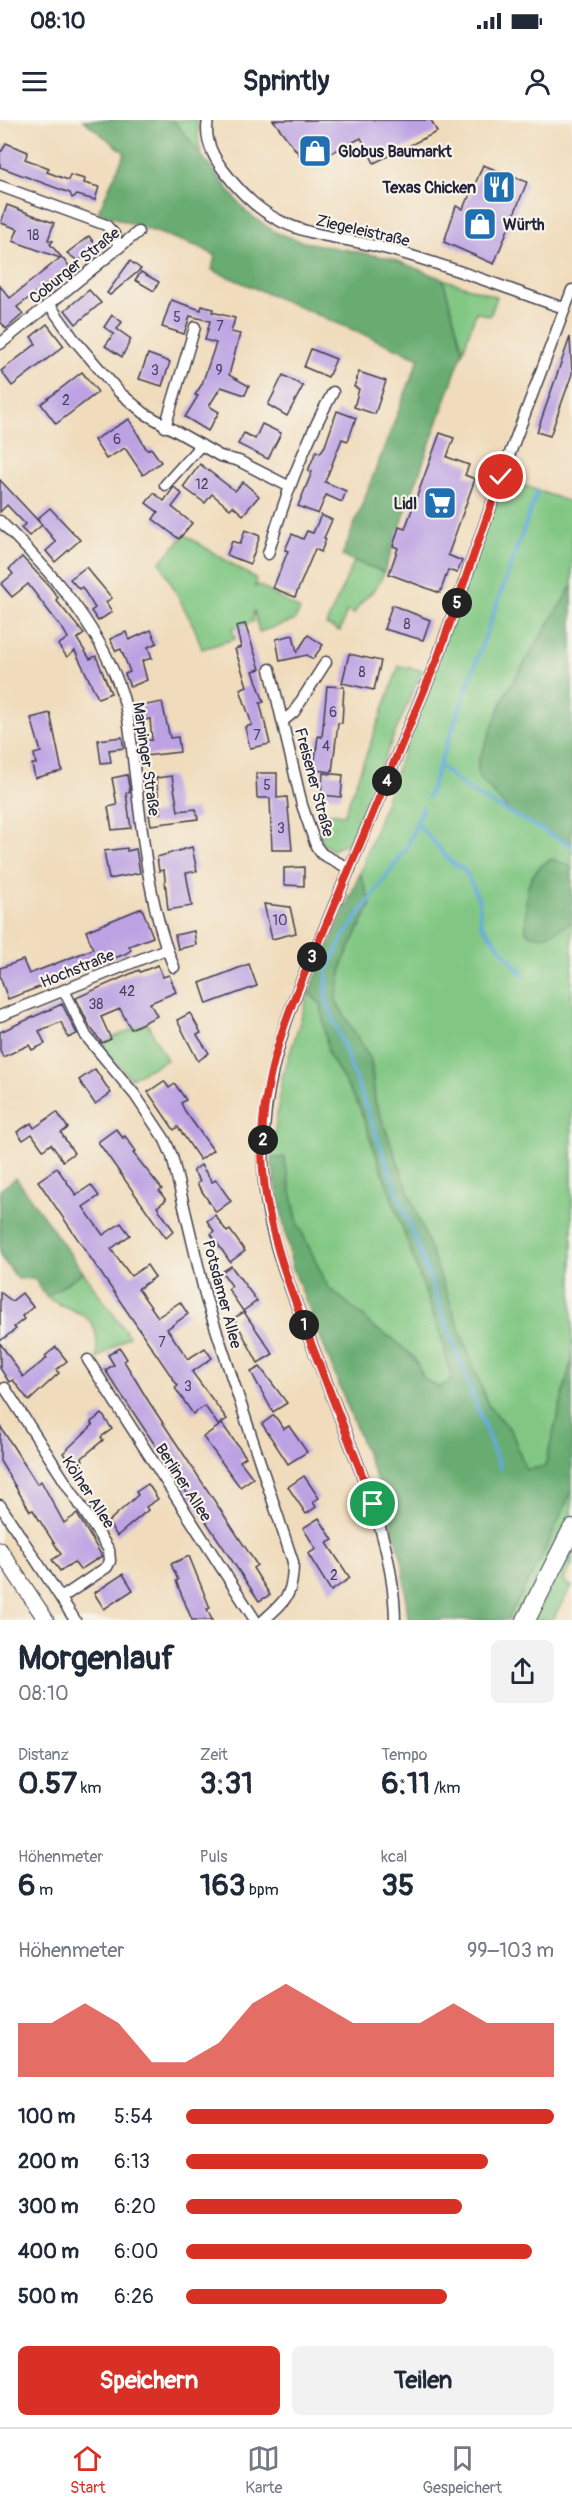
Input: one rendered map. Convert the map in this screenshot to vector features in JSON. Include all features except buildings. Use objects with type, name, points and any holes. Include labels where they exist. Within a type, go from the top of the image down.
[{"type":"highway","points":[[526,1620],[572,1529]]},
{"type":"main road","points":[[0,1550],[46,1620]]},
{"type":"street","name":"Ziegeleistraße","points":[[208,120],[207,138],[220,167],[245,198],[267,215],[296,230],[395,251],[564,308]]},
{"type":"street","points":[[0,186],[106,225],[114,234],[119,248]]},
{"type":"street","name":"Coburger Straße","points":[[0,344],[138,232]]},
{"type":"street","points":[[395,1620],[394,1591],[388,1555],[373,1504],[284,1272],[267,1206],[262,1149],[272,1070],[300,980],[350,869],[440,652],[572,290]]},
{"type":"street","points":[[49,304],[73,338],[119,392],[165,427],[219,456],[255,468],[288,486]]},
{"type":"street","points":[[165,427],[195,327]]},
{"type":"street","points":[[268,554],[288,486],[312,431],[333,392]]},
{"type":"street","points":[[165,485],[201,445]]},
{"type":"street","name":"Marpinger Straße","points":[[0,521],[37,557],[70,598],[94,634],[120,687],[129,722],[141,826],[166,949],[174,967]]},
{"type":"street","name":"Freisener Straße","points":[[283,721],[294,712],[326,662]]},
{"type":"street","name":"Freisener Straße","points":[[270,669],[302,805],[316,846],[322,854],[350,869]]},
{"type":"street","name":"Hochstraße","points":[[0,1016],[166,949]]},
{"type":"street","name":"Potsdamer Allee","points":[[64,990],[86,1036],[140,1102],[165,1140],[172,1156],[206,1299],[293,1563],[293,1586],[282,1604],[264,1620]]},
{"type":"street","name":"Berliner Allee","points":[[88,1360],[255,1620]]},
{"type":"street","name":"Kölner Allee","points":[[2,1386],[109,1550],[110,1561],[107,1567],[61,1598]]},
{"type":"street","points":[[0,1505],[75,1620]]},
{"type":"green space","points":[[83,120],[169,120],[176,123],[246,212],[277,233],[304,242],[390,258],[443,279],[463,351],[384,572],[342,556],[419,358],[212,270],[215,256],[202,248],[98,212],[125,153]]},
{"type":"green space","points":[[169,120],[197,120],[203,161],[176,123]]},
{"type":"green space","points":[[443,279],[497,297],[490,316],[476,312],[463,351]]},
{"type":"green space","points":[[501,477],[572,503],[572,586],[505,695],[478,763],[479,776],[512,815],[572,844],[572,1358],[545,1467],[526,1470],[511,1430],[488,1405],[375,1101],[371,1060],[336,1001],[343,962],[371,904],[360,873]]},
{"type":"green space","points":[[185,535],[256,579],[255,588],[257,584],[300,610],[294,621],[259,632],[254,610],[253,622],[232,628],[235,639],[202,649],[195,629],[160,562]]},
{"type":"green space","points":[[354,561],[384,572],[377,586],[354,614],[347,611],[340,631],[326,625]]},
{"type":"green space","points":[[572,586],[572,844],[512,815],[478,775],[478,763],[505,695]]},
{"type":"green space","points":[[399,666],[422,670],[349,841],[333,850],[324,845],[319,838],[325,833],[322,812],[344,815]]},
{"type":"green space","points":[[551,859],[568,865],[572,870],[572,922],[543,936],[532,935],[526,932],[527,890],[534,873]]},
{"type":"green space","points":[[360,873],[371,904],[343,962],[336,1001],[371,1060],[375,1101],[488,1405],[511,1430],[526,1470],[545,1466],[572,1358],[572,1490],[542,1556],[507,1620],[408,1620],[403,1564],[387,1506],[292,1266],[271,1159],[284,1157],[298,1224],[328,1287],[364,1317],[373,1328],[392,1338],[414,1358],[424,1379],[439,1388],[452,1380],[441,1336],[359,1106],[328,1053],[321,1004],[309,993]]},
{"type":"green space","points":[[309,993],[321,1004],[328,1053],[359,1106],[441,1336],[452,1380],[439,1388],[424,1379],[414,1358],[392,1338],[373,1328],[364,1317],[328,1287],[298,1224],[284,1157],[271,1159],[282,1079]]},
{"type":"green space","points":[[147,1023],[167,1060],[131,1078],[98,1044]]},
{"type":"green space","points":[[16,1178],[83,1272],[46,1297],[34,1278],[18,1279],[0,1256],[0,1190]]},
{"type":"green space","points":[[83,1272],[129,1336],[97,1359],[95,1331],[91,1323],[78,1312],[46,1297]]},
{"type":"green space","points":[[572,1490],[572,1564],[564,1579],[566,1584],[572,1586],[552,1620],[507,1620],[542,1556]]},
{"type":"waterway","points":[[428,797],[537,492]]},
{"type":"waterway","points":[[439,765],[456,780]]},
{"type":"waterway","points":[[458,782],[480,797],[572,846]]},
{"type":"waterway","points":[[423,807],[407,847],[343,938],[327,971],[326,999],[500,1468]]},
{"type":"waterway","points":[[417,823],[452,863],[465,870],[479,900],[481,924],[523,975]]},
{"type":"place","name":"Globus Baumarkt","points":[[315,151]]},
{"type":"place","name":"Texas Chicken","points":[[499,187]]},
{"type":"place","name":"Würth","points":[[480,224]]},
{"type":"place","name":"Lidl","points":[[440,503]]},
{"type":"route","points":[[373,1504],[284,1272],[267,1206],[262,1149],[269,1084],[300,980],[321,937],[438,657],[501,477]]}]
